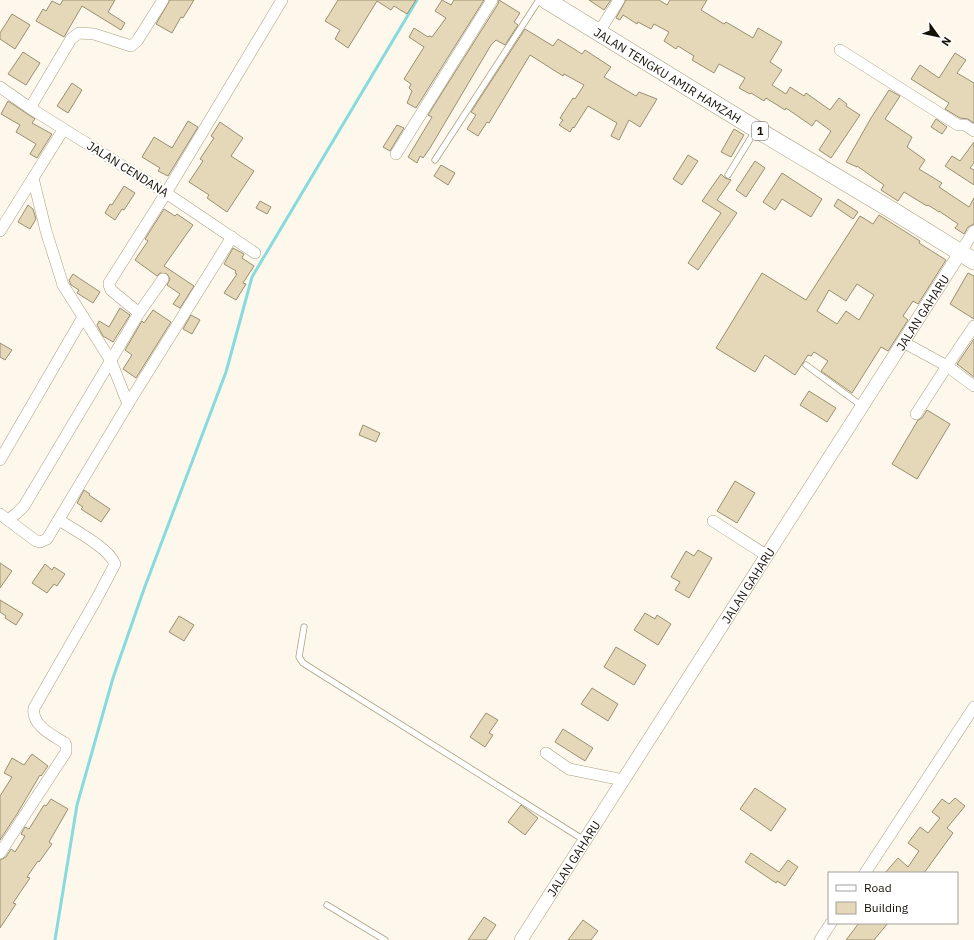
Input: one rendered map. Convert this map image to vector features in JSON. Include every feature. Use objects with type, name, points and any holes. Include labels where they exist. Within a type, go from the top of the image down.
[{"type":"main road","name":"JALAN TENGKU AMIR HAMZAH","points":[[546,0],[967,257]]},
{"type":"street","points":[[30,108],[71,39],[79,33],[94,34],[124,45],[131,46],[137,42],[163,0]]},
{"type":"street","points":[[138,313],[111,290],[109,285],[282,0]]},
{"type":"street","points":[[396,154],[492,0]]},
{"type":"street","points":[[599,32],[619,0]]},
{"type":"street","points":[[840,50],[958,125],[965,125],[974,131]]},
{"type":"street","name":"JALAN CENDANA","points":[[0,88],[63,130],[166,193],[255,252]]},
{"type":"street","points":[[0,231],[63,130]]},
{"type":"street","points":[[33,178],[46,231],[63,285],[111,361],[128,404]]},
{"type":"street","name":"JALAN GAHARU","points":[[522,939],[902,342],[967,257],[974,231]]},
{"type":"street","points":[[2,516],[26,534],[40,542],[47,539],[128,404],[232,237]]},
{"type":"street","points":[[2,516],[17,513],[24,506],[138,313],[163,278]]},
{"type":"street","points":[[0,460],[83,317]]},
{"type":"street","points":[[916,414],[974,326]]},
{"type":"street","points":[[902,342],[947,366],[974,386]]},
{"type":"street","points":[[0,853],[66,752],[65,743],[40,726],[34,719],[34,708],[115,564],[112,557],[97,545],[59,520]]},
{"type":"street","points":[[713,521],[766,555]]},
{"type":"street","points":[[865,872],[974,706]]},
{"type":"street","points":[[546,753],[569,769],[623,780]]},
{"type":"street","points":[[820,940],[830,924]]},
{"type":"lane","points":[[435,160],[539,0]]},
{"type":"lane","points":[[728,175],[756,129]]},
{"type":"lane","points":[[806,365],[862,406]]},
{"type":"lane","points":[[304,627],[299,657],[303,662],[584,840]]},
{"type":"lane","points":[[327,905],[385,940]]},
{"type":"building","points":[[63,0],[115,0],[108,12],[125,23],[121,30],[82,6],[64,37],[36,21],[43,9],[46,11],[52,1],[60,5]]},
{"type":"building","points":[[170,0],[194,0],[183,18],[181,17],[172,33],[156,24]]},
{"type":"building","points":[[338,0],[416,0],[407,14],[394,6],[391,10],[377,1],[348,48],[335,39],[340,30],[325,21]]},
{"type":"building","points":[[442,0],[451,5],[454,0],[484,0],[416,108],[407,103],[412,91],[409,88],[411,84],[404,79],[424,47],[409,37],[414,28],[428,37],[432,37],[446,18],[435,11]]},
{"type":"building","points":[[499,0],[520,13],[514,22],[518,25],[505,45],[496,40],[491,45],[430,148],[423,158],[420,156],[417,163],[408,157],[432,117],[428,115],[498,4]]},
{"type":"building","points":[[589,0],[611,0],[604,10]]},
{"type":"building","points":[[626,0],[659,0],[667,5],[670,0],[707,0],[701,10],[724,24],[726,22],[753,38],[758,28],[782,42],[770,62],[782,70],[772,85],[786,94],[790,87],[804,96],[806,93],[830,110],[839,98],[847,104],[846,106],[860,115],[831,158],[819,150],[831,131],[816,120],[812,126],[786,108],[785,110],[766,98],[764,101],[739,88],[745,78],[719,64],[714,73],[692,60],[694,56],[678,46],[676,49],[664,41],[669,32],[654,24],[651,29],[638,22],[637,24],[623,15],[620,20],[616,18]]},
{"type":"building","points":[[12,14],[30,25],[15,49],[0,39],[0,33]]},
{"type":"building","points":[[525,29],[553,46],[558,39],[582,54],[585,50],[611,67],[604,77],[636,96],[639,92],[657,99],[640,127],[629,120],[619,140],[611,136],[617,123],[588,106],[570,132],[559,125],[563,120],[560,118],[573,98],[575,99],[584,85],[564,74],[563,76],[530,55],[489,123],[487,122],[478,136],[467,129],[476,115],[471,112]]},
{"type":"building","points":[[23,52],[40,63],[26,85],[8,74]]},
{"type":"building","points":[[955,53],[966,60],[957,73],[974,83],[974,123],[968,119],[960,118],[945,109],[949,103],[911,79],[920,65],[939,78]]},
{"type":"building","points":[[72,83],[82,90],[68,113],[57,106]]},
{"type":"building","points":[[889,90],[900,96],[885,119],[912,137],[907,147],[925,160],[919,169],[942,183],[939,187],[969,207],[974,198],[974,224],[968,227],[964,234],[955,228],[958,224],[939,211],[928,205],[927,206],[904,192],[898,201],[881,190],[884,185],[857,166],[846,162]]},
{"type":"building","points":[[8,101],[35,119],[32,123],[52,134],[37,158],[30,154],[36,144],[16,132],[20,125],[1,114]]},
{"type":"building","points":[[936,119],[947,127],[942,134],[931,127]]},
{"type":"building","points":[[188,121],[198,127],[168,176],[158,171],[160,168],[142,157],[154,137],[172,148]]},
{"type":"building","points":[[220,122],[243,138],[231,156],[254,171],[227,212],[207,198],[209,195],[189,182],[203,161],[200,159],[214,138],[211,136]]},
{"type":"building","points":[[397,125],[404,128],[390,151],[383,147]]},
{"type":"building","points":[[734,129],[744,135],[731,157],[721,152]]},
{"type":"building","points":[[974,142],[974,163],[970,168],[974,170],[974,185],[945,166],[952,156],[960,161]]},
{"type":"building","points":[[688,155],[698,161],[682,185],[673,179]]},
{"type":"building","points":[[755,161],[765,168],[746,197],[736,190]]},
{"type":"building","points":[[441,165],[455,173],[448,185],[434,176]]},
{"type":"building","points":[[782,173],[822,199],[811,217],[782,199],[775,210],[763,202]]},
{"type":"building","points":[[721,174],[725,178],[731,180],[717,200],[737,213],[698,270],[688,263],[721,213],[702,201]]},
{"type":"building","points":[[124,186],[135,193],[124,210],[122,209],[115,220],[105,213]]},
{"type":"building","points":[[838,199],[858,212],[853,219],[834,206]]},
{"type":"building","points":[[260,201],[271,207],[267,214],[256,208]]},
{"type":"building","points":[[28,205],[33,209],[36,219],[30,229],[18,222]]},
{"type":"building","points":[[164,209],[175,216],[177,214],[193,225],[164,266],[194,286],[180,308],[173,304],[180,294],[167,285],[170,279],[167,274],[160,273],[157,276],[135,260],[148,241],[145,239]]},
{"type":"building","points":[[879,215],[920,241],[919,243],[946,260],[918,304],[913,301],[903,316],[908,320],[888,351],[881,347],[852,393],[821,371],[828,361],[814,352],[811,356],[808,355],[795,375],[765,355],[755,372],[716,348],[762,273],[806,300],[860,216],[873,224]],"holes":[[[857,284],[874,295],[859,320],[846,311],[837,324],[817,311],[829,290],[846,301]]]},
{"type":"building","points":[[233,248],[244,254],[242,258],[254,266],[243,283],[246,284],[236,300],[224,293],[237,274],[235,273],[236,271],[224,264]]},
{"type":"building","points":[[968,273],[974,276],[974,319],[950,304]]},
{"type":"building","points":[[73,274],[100,292],[93,303],[77,293],[79,290],[71,285],[69,280]]},
{"type":"building","points":[[120,308],[130,315],[113,342],[103,336],[97,325],[99,321],[109,327]]},
{"type":"building","points":[[153,310],[171,322],[136,378],[123,369],[132,355],[125,350],[142,321],[144,323]]},
{"type":"building","points":[[191,315],[200,320],[192,334],[183,329]]},
{"type":"building","points":[[974,339],[974,377],[957,364]]},
{"type":"building","points":[[0,343],[12,350],[5,360],[0,357]]},
{"type":"building","points":[[809,391],[836,408],[827,422],[800,405]]},
{"type":"building","points":[[927,410],[950,424],[917,479],[892,464],[918,420],[922,418]]},
{"type":"building","points":[[363,425],[380,433],[376,442],[359,435]]},
{"type":"building","points":[[735,481],[755,493],[737,523],[717,511]]},
{"type":"building","points":[[84,490],[110,509],[101,522],[81,509],[83,507],[77,503]]},
{"type":"building","points":[[698,550],[712,558],[689,598],[675,590],[680,582],[671,577],[686,551],[694,556]]},
{"type":"building","points":[[0,563],[12,571],[0,588]]},
{"type":"building","points":[[45,564],[52,570],[54,567],[65,574],[57,586],[54,584],[47,593],[32,583]]},
{"type":"building","points":[[0,600],[23,614],[16,625],[5,618],[6,616],[0,612]]},
{"type":"building","points":[[645,613],[655,619],[657,615],[671,624],[658,645],[634,630]]},
{"type":"building","points":[[179,616],[194,625],[184,641],[169,632]]},
{"type":"building","points":[[616,647],[646,665],[634,685],[604,667]]},
{"type":"building","points":[[592,688],[618,704],[608,721],[581,704]]},
{"type":"building","points":[[486,713],[498,720],[489,733],[493,735],[485,747],[470,737]]},
{"type":"building","points":[[563,729],[593,748],[585,761],[555,742]]},
{"type":"building","points":[[32,754],[48,766],[41,776],[40,775],[0,840],[0,796],[12,777],[4,773],[12,758],[24,765]]},
{"type":"building","points":[[755,788],[786,809],[771,831],[740,809]]},
{"type":"building","points":[[955,798],[965,806],[947,828],[953,833],[925,872],[886,872],[898,858],[908,867],[919,851],[908,843],[920,827],[928,833],[940,818],[932,812],[942,799],[949,804]]},
{"type":"building","points":[[51,799],[68,809],[49,842],[52,844],[27,877],[30,878],[13,903],[16,904],[0,928],[0,860],[6,857],[11,849],[15,852],[25,836],[21,834],[25,827],[29,829],[44,805],[46,806]]},
{"type":"building","points":[[521,805],[538,818],[525,835],[508,822]]},
{"type":"building","points":[[751,853],[779,872],[788,860],[798,867],[785,886],[777,881],[776,883],[745,862]]},
{"type":"building","points":[[484,917],[496,925],[486,940],[468,940]]},
{"type":"building","points":[[583,920],[598,931],[591,940],[568,940]]},
{"type":"building","points":[[858,924],[887,924],[874,940],[846,940]]},
{"type":"waterway","points":[[55,940],[77,805],[113,678],[144,589],[226,372],[252,277],[417,0]]}]
